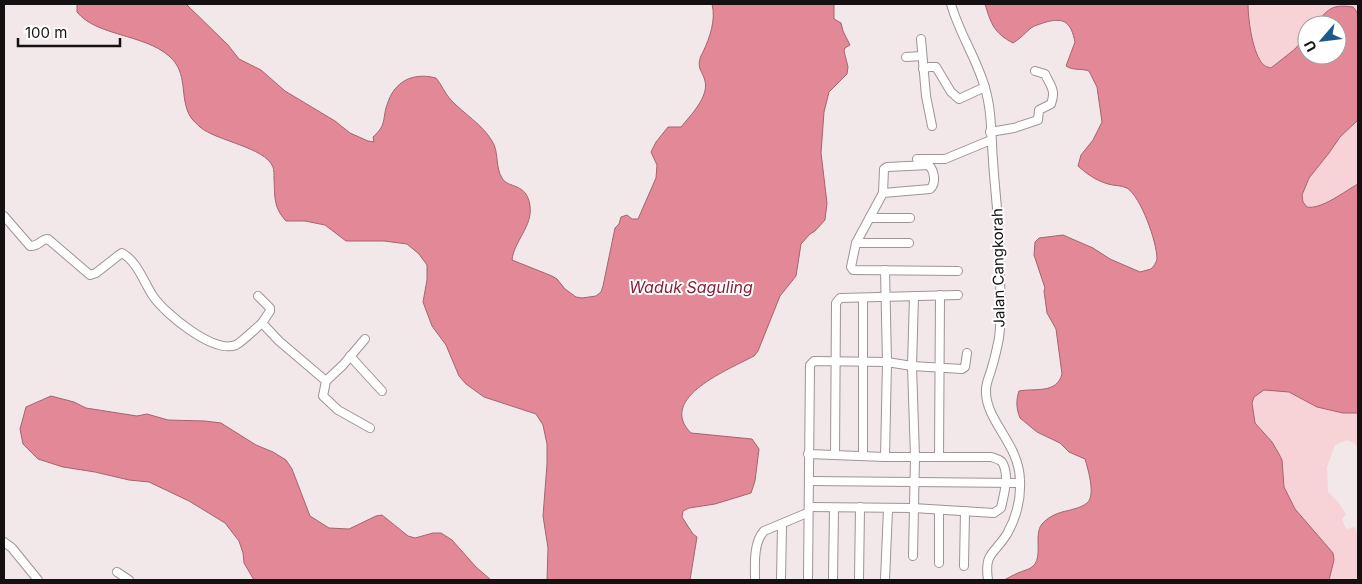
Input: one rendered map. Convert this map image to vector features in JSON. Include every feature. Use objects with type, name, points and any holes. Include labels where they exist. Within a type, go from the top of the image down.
[{"type":"street","name":"Jalan Cangkorah","points":[[951,4],[956,21],[985,87],[988,99],[1000,254],[1000,322],[995,358],[986,385],[987,401],[991,412],[1011,445],[1020,467],[1018,504],[1013,523],[1006,536],[989,556],[986,563],[988,580]]},
{"type":"street","points":[[921,39],[923,69],[932,126]]},
{"type":"street","points":[[906,57],[922,56]]},
{"type":"street","points":[[923,69],[936,67],[951,92],[959,99],[985,87]]},
{"type":"street","points":[[917,159],[945,159],[991,136],[1038,120],[1039,110],[1050,104],[1054,90],[1045,74],[1035,71]]},
{"type":"street","points":[[883,194],[934,186],[931,166],[929,164],[887,167],[884,169],[883,194],[856,243],[851,267],[854,270],[958,271]]},
{"type":"street","points":[[4,216],[30,246],[35,246],[43,239],[48,238],[90,275],[96,273],[122,253],[126,255],[139,271],[156,300],[183,325],[215,345],[235,345],[262,323],[270,308],[258,296]]},
{"type":"street","points":[[870,218],[910,218]]},
{"type":"street","points":[[856,243],[908,243]]},
{"type":"street","points":[[885,270],[887,362],[885,457]]},
{"type":"street","points":[[939,457],[940,295]]},
{"type":"street","points":[[835,455],[836,303],[840,298],[958,295]]},
{"type":"street","points":[[913,556],[914,457],[912,366],[914,296]]},
{"type":"street","points":[[863,298],[863,456]]},
{"type":"street","points":[[262,323],[279,341],[326,381]]},
{"type":"street","points":[[365,339],[326,381],[323,396],[324,399],[338,410],[370,428]]},
{"type":"street","points":[[808,580],[810,365],[814,361],[887,362],[912,366],[962,369],[965,367],[967,353]]},
{"type":"street","points":[[350,356],[382,391]]},
{"type":"street","points":[[754,580],[755,553],[760,535],[764,531],[808,510],[860,507],[994,513],[1001,508],[1006,483],[1002,463],[990,456],[885,457],[808,454]]},
{"type":"street","points":[[809,481],[1020,483]]},
{"type":"street","points":[[859,580],[860,507]]},
{"type":"street","points":[[833,580],[834,508]]},
{"type":"street","points":[[885,580],[888,509]]},
{"type":"street","points":[[938,564],[939,510]]},
{"type":"street","points":[[964,566],[965,511]]},
{"type":"street","points":[[781,580],[782,524]]},
{"type":"street","points":[[4,542],[18,555],[38,580]]},
{"type":"street","points":[[117,572],[129,580]]},
{"type":"shaded area","points":[[1248,4],[1358,4],[1358,18],[1357,12],[1328,9],[1323,15],[1297,15],[1297,47],[1271,68],[1262,63],[1255,50]]},
{"type":"shaded area","points":[[1358,120],[1358,184],[1326,203],[1307,207],[1303,202],[1302,195],[1309,178],[1340,137]]},
{"type":"shaded area","points":[[1264,390],[1289,392],[1317,407],[1343,413],[1357,413],[1358,448],[1347,440],[1335,445],[1327,467],[1328,492],[1346,514],[1342,519],[1346,529],[1355,527],[1358,536],[1358,580],[1329,580],[1333,553],[1295,509],[1284,487],[1282,460],[1272,442],[1255,423],[1252,403],[1254,397]]},
{"type":"water","name":"Waduk Saguling","points":[[77,4],[186,4],[228,45],[239,59],[261,70],[285,91],[335,121],[350,133],[368,141],[374,142],[373,137],[382,125],[390,97],[400,84],[420,76],[436,78],[449,98],[483,129],[492,141],[496,149],[498,169],[502,178],[508,184],[521,189],[528,198],[530,206],[529,220],[513,253],[512,260],[552,276],[565,289],[576,297],[582,298],[596,296],[601,292],[615,228],[619,224],[621,217],[627,215],[632,219],[638,219],[656,178],[657,165],[651,152],[656,142],[668,127],[681,127],[702,100],[705,81],[699,62],[712,28],[712,4],[834,4],[834,19],[841,23],[850,45],[844,51],[848,67],[847,74],[829,92],[824,112],[821,153],[827,203],[825,220],[801,244],[796,276],[780,296],[758,351],[754,356],[700,386],[689,397],[683,408],[683,420],[691,433],[752,439],[759,449],[755,481],[751,493],[683,511],[682,517],[697,537],[690,580],[547,580],[548,548],[543,516],[547,444],[543,425],[536,414],[484,397],[466,384],[459,376],[446,345],[432,326],[423,302],[427,280],[427,265],[419,254],[407,244],[384,241],[346,241],[325,225],[305,221],[286,221],[277,206],[273,168],[268,160],[251,149],[207,132],[193,120],[187,109],[182,77],[169,56],[147,43],[108,31],[85,20],[77,12]]},
{"type":"water","points":[[985,4],[1248,4],[1255,50],[1262,63],[1271,68],[1297,47],[1297,65],[1347,65],[1347,15],[1324,15],[1327,11],[1340,6],[1353,7],[1357,12],[1358,120],[1340,137],[1309,178],[1302,195],[1303,202],[1307,207],[1319,206],[1358,184],[1358,413],[1343,413],[1317,407],[1289,392],[1264,390],[1254,397],[1252,403],[1255,423],[1272,442],[1282,460],[1284,487],[1295,509],[1333,553],[1334,560],[1329,580],[1004,580],[1030,568],[1036,563],[1038,534],[1044,522],[1057,514],[1085,505],[1090,500],[1091,495],[1085,459],[1069,452],[1060,443],[1037,432],[1020,418],[1018,411],[1019,391],[1045,389],[1055,385],[1062,374],[1056,329],[1047,313],[1045,288],[1034,255],[1035,242],[1039,238],[1063,235],[1140,272],[1151,269],[1157,259],[1147,220],[1138,200],[1127,188],[1099,181],[1078,166],[1081,155],[1093,140],[1102,122],[1097,87],[1089,71],[1066,66],[1075,42],[1069,26],[1058,20],[1046,22],[1033,27],[1013,43],[997,32]]},
{"type":"water","points":[[51,396],[74,402],[86,408],[137,416],[147,414],[168,420],[221,423],[256,445],[286,460],[292,469],[310,516],[329,528],[349,529],[382,515],[408,536],[415,538],[433,533],[441,533],[452,540],[476,567],[491,580],[254,580],[244,563],[239,541],[225,523],[189,501],[149,482],[63,467],[38,459],[23,444],[20,429],[26,407]]}]
